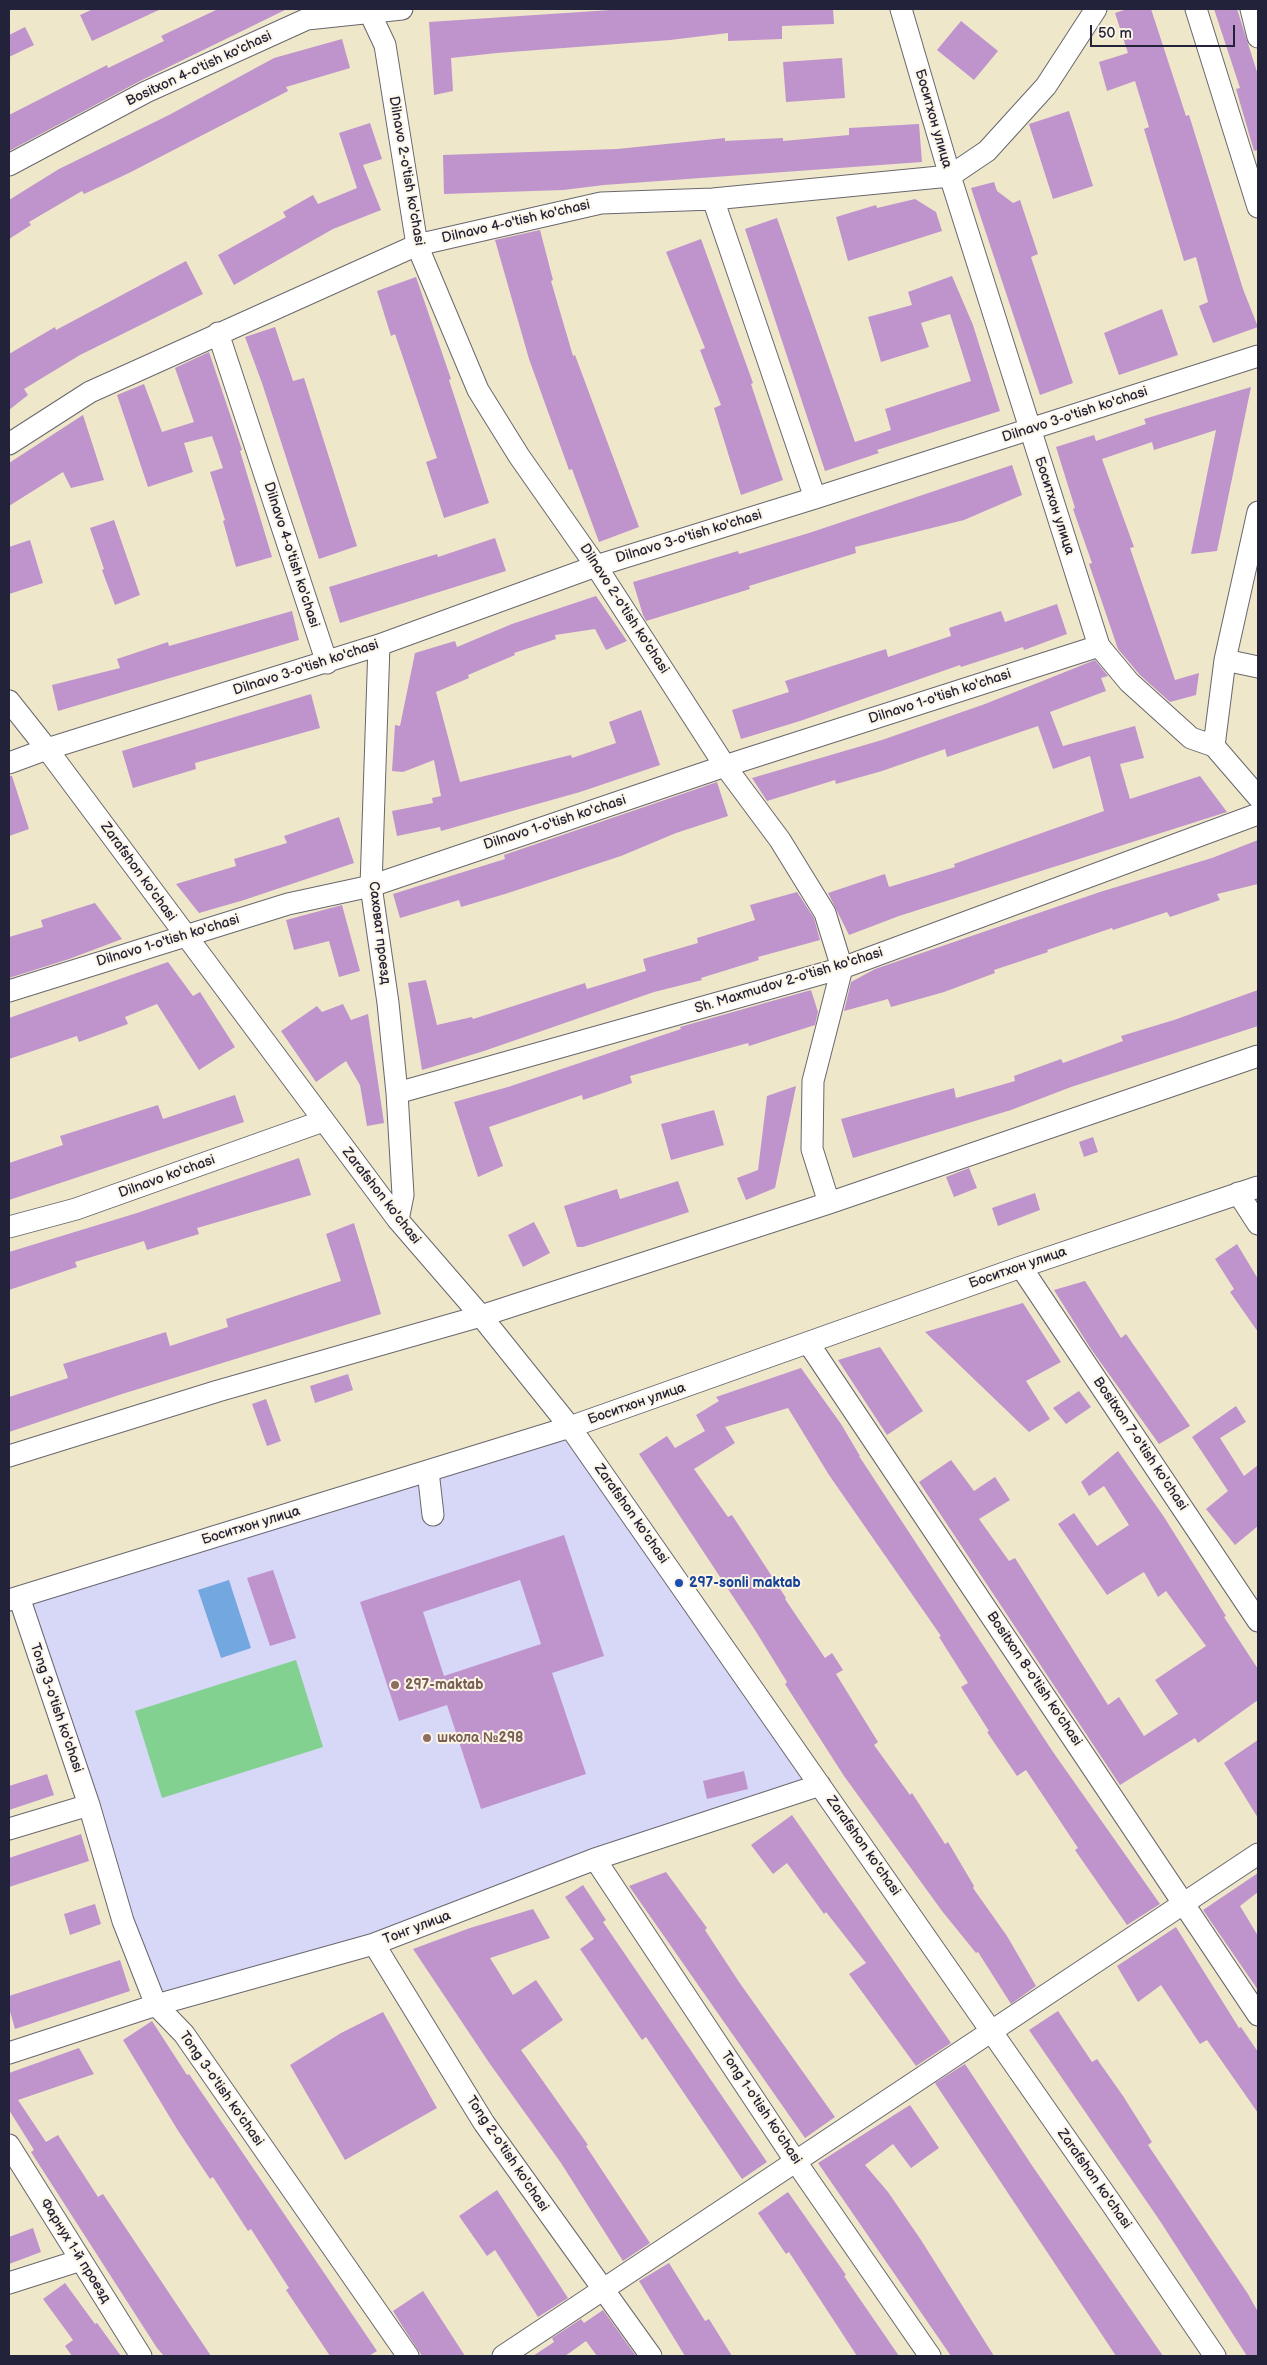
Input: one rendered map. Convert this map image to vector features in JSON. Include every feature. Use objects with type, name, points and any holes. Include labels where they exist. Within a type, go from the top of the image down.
[{"type":"street","name":"Bositxon 4-o'tish ko'chasi","points":[[9,166],[146,92],[308,19],[368,10],[402,9]]},
{"type":"street","name":"Боситхон улица","points":[[901,9],[950,176],[1099,646],[1129,682],[1191,738],[1214,746],[1258,797]]},
{"type":"street","name":"Dilnavo 4-o'tish ko'chasi","points":[[9,444],[90,392],[417,245],[601,203],[712,199],[950,176],[986,151],[1046,86],[1096,9]]},
{"type":"street","points":[[1196,9],[1258,207]]},
{"type":"street","points":[[1251,9],[1258,36]]},
{"type":"street","name":"Dilnavo 2-o'tish ko'chasi","points":[[368,10],[386,44],[417,245],[478,390],[519,456],[596,566],[725,766],[780,840],[825,913],[842,968]]},
{"type":"street","points":[[712,199],[815,498]]},
{"type":"street","name":"Dilnavo 4-o'tish ko'chasi","points":[[218,333],[327,663]]},
{"type":"street","name":"Dilnavo 3-o'tish ko'chasi","points":[[9,763],[47,749],[327,663],[596,566],[1258,356]]},
{"type":"street","points":[[1214,746],[1225,660],[1258,512]]},
{"type":"street","name":"Саховат проезд","points":[[379,645],[371,886],[388,1004],[397,1093],[403,1195],[398,1220]]},
{"type":"street","name":"Dilnavo 1-o'tish ko'chasi","points":[[9,991],[288,904],[371,886],[725,766],[1099,646]]},
{"type":"street","points":[[1225,660],[1258,667]]},
{"type":"street","name":"Zarafshon ko'chasi","points":[[9,701],[47,749],[398,1220],[481,1316],[570,1427],[1111,2203],[1215,2356]]},
{"type":"street","name":"Sh. Maxmudov 2-o'tish ko'chasi","points":[[397,1093],[842,968],[1258,814]]},
{"type":"street","points":[[829,1203],[812,1149],[813,1081],[842,968]]},
{"type":"street","points":[[9,1456],[218,1391],[481,1316],[829,1203],[1258,1056]]},
{"type":"street","name":"Dilnavo ko'chasi","points":[[9,1227],[76,1209],[323,1121]]},
{"type":"street","name":"Боситхон улица","points":[[14,1599],[570,1427],[809,1344],[1021,1267],[1258,1187]]},
{"type":"street","points":[[1238,1193],[1258,1224]]},
{"type":"street","name":"Bositxon 7-o'tish ko'chasi","points":[[1021,1267],[1258,1621]]},
{"type":"street","name":"Bositxon 8-o'tish ko'chasi","points":[[809,1344],[1258,2015]]},
{"type":"street","points":[[428,1471],[433,1515]]},
{"type":"street","name":"Tong 3-o'tish ko'chasi","points":[[14,1599],[89,1804],[123,1921],[156,2005],[184,2034],[408,2356]]},
{"type":"street","name":"Тонг улица","points":[[9,2053],[156,2005],[374,1944],[595,1859],[820,1785]]},
{"type":"street","points":[[9,1829],[89,1804]]},
{"type":"street","points":[[503,2356],[603,2292],[990,2031],[1258,1854]]},
{"type":"street","name":"Tong 1-o'tish ko'chasi","points":[[595,1859],[796,2162],[930,2356]]},
{"type":"street","name":"Tong 2-o'tish ko'chasi","points":[[374,1944],[484,2123],[603,2292],[651,2356]]},
{"type":"street","name":"Фарнух 1-й проезд","points":[[9,2145],[141,2356]]},
{"type":"street","points":[[9,2283],[81,2260]]},
{"type":"shaded area","name":"школа №298","points":[[570,1427],[820,1785],[374,1944],[156,2005],[19,1597]]},
{"type":"green space","points":[[296,1660],[323,1747],[162,1798],[135,1711]]},
{"type":"water","points":[[229,1580],[251,1648],[221,1658],[198,1590]]},
{"type":"building","points":[[93,9],[161,9],[92,41],[80,15]]},
{"type":"building","points":[[218,9],[287,9],[140,81],[9,151],[9,115],[107,65],[108,68],[164,41],[161,36]]},
{"type":"building","points":[[626,9],[833,9],[834,24],[782,26],[782,39],[728,41],[728,33],[670,40],[451,58],[453,91],[434,95],[429,22]]},
{"type":"building","points":[[1127,9],[1151,9],[1186,116],[1189,115],[1243,289],[1258,327],[1213,343],[1199,306],[1208,302],[1196,257],[1184,261],[1144,129],[1149,127],[1135,81],[1107,91],[1099,62],[1128,53],[1115,13]]},
{"type":"building","points":[[1214,9],[1237,9],[1258,75],[1258,150],[1254,151],[1236,89],[1240,88]]},
{"type":"building","points":[[961,21],[998,51],[974,80],[937,50]]},
{"type":"building","points":[[25,27],[34,45],[9,57],[9,35]]},
{"type":"building","points":[[342,39],[350,68],[286,87],[288,91],[129,173],[84,194],[82,191],[29,222],[31,225],[9,239],[9,200],[59,169],[169,115],[274,58]]},
{"type":"building","points":[[842,58],[845,98],[786,102],[783,62]]},
{"type":"building","points":[[1069,111],[1093,186],[1053,199],[1029,124]]},
{"type":"building","points":[[370,123],[382,159],[363,165],[381,210],[333,229],[234,285],[218,255],[286,217],[283,212],[313,195],[318,204],[357,188],[339,133]]},
{"type":"building","points":[[919,124],[922,162],[604,185],[563,190],[444,194],[443,155],[617,149],[725,138],[725,141],[783,138],[783,141],[849,135],[849,128]]},
{"type":"building","points":[[994,182],[997,191],[1013,203],[1020,200],[1038,254],[1031,257],[1073,383],[1040,395],[971,188]]},
{"type":"building","points":[[915,199],[936,212],[942,231],[848,261],[836,217],[876,205],[877,208]]},
{"type":"building","points":[[777,218],[855,442],[891,430],[885,409],[971,381],[950,314],[921,323],[929,347],[881,362],[868,317],[912,305],[908,292],[952,276],[973,325],[1000,411],[877,450],[879,453],[825,471],[745,229]]},
{"type":"building","points":[[540,230],[553,280],[551,281],[573,356],[575,355],[639,527],[599,542],[572,469],[569,470],[529,359],[495,240]]},
{"type":"building","points":[[701,239],[753,383],[751,384],[783,480],[741,495],[714,408],[721,405],[700,350],[705,348],[666,252]]},
{"type":"building","points":[[186,261],[203,294],[80,355],[24,389],[28,395],[9,410],[9,354],[55,327],[56,330]]},
{"type":"building","points":[[416,277],[451,379],[449,380],[489,503],[444,518],[426,462],[437,458],[395,334],[391,336],[377,291]]},
{"type":"building","points":[[1162,309],[1178,355],[1119,375],[1104,333]]},
{"type":"building","points":[[275,327],[293,381],[304,378],[357,546],[319,559],[262,383],[245,337]]},
{"type":"building","points":[[209,352],[242,450],[240,451],[272,557],[236,567],[223,521],[225,520],[210,472],[223,468],[212,436],[184,443],[193,472],[148,487],[117,395],[144,384],[162,432],[194,422],[175,368]]},
{"type":"building","points":[[1251,387],[1217,551],[1191,554],[1216,430],[1154,450],[1152,442],[1102,459],[1134,547],[1130,548],[1175,680],[1199,673],[1196,695],[1170,702],[1140,675],[1118,649],[1089,564],[1092,563],[1073,509],[1075,508],[1056,447],[1094,435],[1096,441],[1146,424],[1144,419]]},
{"type":"building","points":[[83,415],[104,480],[71,488],[63,472],[9,506],[9,463]]},
{"type":"building","points":[[1012,465],[1022,495],[964,520],[855,547],[856,553],[749,586],[750,589],[646,621],[643,615],[633,582],[738,551],[739,554],[809,533]]},
{"type":"building","points":[[114,520],[140,595],[115,605],[102,570],[104,569],[90,528]]},
{"type":"building","points":[[495,538],[506,571],[340,623],[329,587],[437,554],[438,557]]},
{"type":"building","points":[[30,540],[43,583],[9,594],[9,547]]},
{"type":"building","points":[[596,596],[627,641],[606,650],[595,629],[555,635],[556,639],[514,653],[515,655],[468,675],[469,678],[436,692],[460,782],[571,755],[572,758],[616,743],[609,722],[641,710],[660,765],[580,792],[441,831],[440,827],[397,836],[392,811],[433,803],[432,798],[441,796],[434,760],[403,772],[392,771],[395,725],[400,726],[415,653],[455,641],[457,647],[512,624]]},
{"type":"building","points":[[1057,604],[1067,634],[1024,650],[1023,647],[961,667],[960,665],[800,721],[741,739],[732,710],[789,692],[785,681],[886,649],[888,657],[951,636],[949,628],[1001,611],[1005,622]]},
{"type":"building","points":[[292,611],[299,640],[58,711],[52,685],[120,668],[117,659],[168,642],[169,646]]},
{"type":"building","points":[[1095,660],[1108,676],[1101,678],[1106,691],[1050,712],[1063,746],[1135,726],[1144,758],[1120,764],[1130,799],[1200,776],[1227,812],[899,916],[849,935],[828,893],[885,874],[889,887],[955,867],[954,864],[1104,811],[1090,756],[1053,769],[1038,726],[947,757],[945,749],[882,771],[836,784],[835,780],[767,801],[752,778],[882,740],[985,704]]},
{"type":"building","points":[[311,694],[320,728],[195,763],[196,769],[133,788],[122,751]]},
{"type":"building","points":[[9,776],[12,776],[29,829],[9,836]]},
{"type":"building","points":[[717,782],[728,816],[676,833],[621,856],[505,894],[461,907],[459,900],[400,918],[393,894],[505,859],[504,855]]},
{"type":"building","points":[[339,817],[354,863],[199,913],[176,884],[236,866],[234,859],[287,843],[284,836]]},
{"type":"building","points":[[1258,840],[1258,884],[1217,894],[1220,900],[1170,917],[1167,912],[1113,930],[1112,928],[994,970],[995,973],[944,992],[891,1007],[888,999],[844,1011],[851,982],[875,969],[1100,892],[1212,858]]},
{"type":"building","points":[[797,892],[814,918],[820,940],[758,957],[759,960],[701,978],[702,980],[654,992],[484,1051],[422,1070],[408,983],[426,980],[437,1025],[472,1017],[473,1019],[585,983],[587,989],[646,971],[643,959],[698,943],[697,938],[755,920],[750,905]]},
{"type":"building","points":[[95,903],[122,939],[69,959],[9,978],[9,937],[43,927],[41,920]]},
{"type":"building","points":[[342,905],[360,971],[339,977],[329,941],[294,950],[286,920]]},
{"type":"building","points":[[168,962],[193,996],[200,992],[235,1047],[199,1070],[157,1004],[125,1017],[128,1024],[79,1042],[77,1036],[9,1059],[9,1018]]},
{"type":"building","points":[[811,990],[818,1012],[815,1025],[749,1046],[748,1043],[630,1076],[632,1083],[583,1100],[582,1095],[489,1127],[503,1166],[478,1177],[454,1102],[508,1087],[681,1029],[680,1027]]},
{"type":"building","points":[[1258,990],[1258,1026],[1071,1087],[1011,1110],[853,1158],[841,1119],[954,1088],[956,1098],[1015,1081],[1014,1076],[1061,1059],[1063,1063],[1123,1041],[1121,1036],[1174,1020]]},
{"type":"building","points":[[343,1004],[351,1020],[368,1014],[384,1123],[367,1126],[360,1085],[346,1061],[316,1082],[281,1031],[317,1006],[322,1012]]},
{"type":"building","points":[[796,1086],[775,1188],[746,1200],[737,1178],[758,1170],[767,1096]]},
{"type":"building","points":[[235,1095],[244,1122],[9,1200],[9,1163],[63,1145],[60,1136],[158,1105],[163,1119]]},
{"type":"building","points":[[714,1110],[724,1145],[671,1160],[661,1124]]},
{"type":"building","points":[[1093,1137],[1098,1152],[1084,1157],[1079,1142]]},
{"type":"building","points":[[299,1158],[311,1195],[197,1228],[199,1234],[147,1250],[144,1241],[75,1262],[77,1267],[9,1290],[9,1252],[137,1213]]},
{"type":"building","points":[[969,1168],[977,1188],[954,1197],[946,1177]]},
{"type":"building","points":[[678,1181],[689,1212],[583,1247],[577,1247],[564,1206],[617,1189],[620,1199]]},
{"type":"building","points":[[1035,1193],[1040,1210],[998,1226],[992,1208]]},
{"type":"building","points":[[534,1222],[550,1253],[523,1267],[508,1235]]},
{"type":"building","points":[[354,1223],[381,1314],[122,1394],[9,1432],[9,1397],[68,1378],[63,1364],[166,1332],[170,1346],[228,1327],[226,1319],[341,1281],[326,1234]]},
{"type":"building","points":[[1237,1244],[1258,1279],[1258,1332],[1230,1292],[1234,1289],[1215,1259]]},
{"type":"building","points":[[1085,1281],[1121,1338],[1126,1334],[1190,1426],[1159,1444],[1091,1349],[1054,1290]]},
{"type":"building","points":[[1023,1303],[1061,1362],[1026,1381],[1050,1419],[1029,1432],[925,1332]]},
{"type":"building","points":[[880,1347],[923,1411],[887,1435],[838,1360]]},
{"type":"building","points":[[801,1368],[841,1424],[859,1456],[1053,1752],[1160,1904],[1127,1925],[1075,1850],[1078,1848],[1026,1770],[1017,1776],[987,1732],[989,1731],[961,1687],[968,1683],[939,1637],[941,1636],[829,1475],[788,1408],[725,1427],[735,1443],[694,1469],[728,1517],[732,1515],[825,1658],[832,1653],[843,1670],[836,1674],[878,1742],[874,1745],[910,1795],[912,1793],[945,1844],[948,1842],[974,1886],[973,1888],[1007,1936],[1036,1986],[1011,2004],[978,1952],[976,1953],[942,1911],[844,1776],[785,1684],[787,1682],[755,1630],[639,1454],[667,1436],[675,1448],[705,1431],[696,1415],[719,1401],[716,1397]]},
{"type":"building","points":[[348,1374],[353,1390],[315,1403],[310,1386]]},
{"type":"building","points":[[1079,1391],[1091,1407],[1066,1424],[1053,1408]]},
{"type":"building","points":[[266,1399],[281,1441],[267,1446],[252,1404]]},
{"type":"building","points":[[1236,1406],[1246,1422],[1220,1438],[1244,1476],[1258,1465],[1258,1526],[1235,1545],[1206,1509],[1228,1491],[1192,1437]]},
{"type":"building","points":[[1118,1451],[1164,1517],[1226,1616],[1224,1617],[1258,1669],[1258,1700],[1198,1743],[1195,1738],[1120,1785],[919,1482],[951,1460],[974,1491],[995,1477],[1010,1500],[979,1519],[1009,1561],[1015,1558],[1108,1705],[1119,1697],[1144,1736],[1178,1714],[1155,1680],[1206,1646],[1166,1591],[1158,1597],[1144,1572],[1107,1595],[1058,1524],[1074,1513],[1097,1546],[1129,1525],[1104,1486],[1089,1496],[1081,1482]]},
{"type":"building","points":[[564,1535],[604,1656],[552,1673],[586,1774],[481,1809],[447,1705],[399,1721],[360,1602]],"holes":[[[520,1580],[541,1644],[444,1676],[423,1612]]]},
{"type":"building","points":[[273,1570],[296,1638],[270,1646],[247,1578]]},
{"type":"building","points":[[1258,1740],[1258,1818],[1224,1763]]},
{"type":"building","points":[[744,1771],[748,1789],[707,1799],[703,1781]]},
{"type":"building","points":[[47,1774],[54,1795],[9,1810],[9,1786]]},
{"type":"building","points":[[792,1815],[951,2043],[916,2066],[849,1974],[866,1963],[826,1912],[824,1914],[787,1863],[773,1874],[751,1845]]},
{"type":"building","points":[[81,1834],[89,1861],[9,1887],[9,1858]]},
{"type":"building","points":[[666,1872],[707,1928],[705,1930],[739,1982],[835,2117],[805,2138],[629,1886]]},
{"type":"building","points":[[1258,1873],[1258,1892],[1240,1906],[1258,1936],[1258,1990],[1203,1910]]},
{"type":"building","points":[[583,1885],[606,1920],[603,1922],[767,2162],[742,2179],[646,2037],[642,2040],[580,1949],[594,1939],[565,1897]]},
{"type":"building","points":[[95,1904],[101,1924],[70,1935],[64,1914]]},
{"type":"building","points":[[533,1909],[550,1938],[490,1958],[513,1995],[536,1980],[563,2020],[521,2050],[588,2145],[586,2146],[650,2243],[623,2261],[561,2163],[490,2064],[413,1949],[470,1928]]},
{"type":"building","points":[[1176,1927],[1239,2028],[1241,2027],[1258,2052],[1258,2113],[1207,2040],[1200,2044],[1161,1985],[1138,2002],[1117,1966]]},
{"type":"building","points":[[120,1960],[130,1991],[15,2029],[9,2008],[9,1996]]},
{"type":"building","points":[[1058,2011],[1092,2062],[1097,2059],[1123,2096],[1152,2142],[1148,2145],[1248,2294],[1258,2312],[1258,2356],[1247,2356],[1160,2221],[1029,2030]]},
{"type":"building","points":[[383,2012],[437,2108],[345,2160],[290,2065],[341,2033]]},
{"type":"building","points":[[152,2021],[187,2075],[189,2074],[377,2351],[369,2356],[330,2356],[286,2290],[289,2288],[251,2229],[248,2231],[213,2177],[210,2179],[177,2129],[123,2040]]},
{"type":"building","points":[[79,2048],[94,2074],[18,2100],[46,2142],[58,2135],[98,2197],[103,2194],[211,2356],[164,2356],[157,2348],[31,2152],[34,2150],[9,2110],[9,2073]]},
{"type":"building","points":[[965,2064],[1163,2356],[1116,2356],[935,2083]]},
{"type":"building","points":[[910,2105],[939,2148],[911,2168],[893,2144],[865,2165],[888,2192],[921,2240],[994,2356],[951,2356],[818,2163]]},
{"type":"building","points":[[497,2190],[568,2298],[538,2317],[495,2250],[487,2256],[459,2216]]},
{"type":"building","points":[[788,2192],[846,2275],[844,2276],[899,2356],[857,2356],[789,2252],[786,2254],[758,2213]]},
{"type":"building","points":[[33,2228],[41,2252],[9,2264],[9,2237]]},
{"type":"building","points":[[669,2263],[705,2321],[709,2319],[732,2356],[685,2356],[639,2281]]},
{"type":"building","points":[[65,2283],[121,2356],[72,2356],[65,2346],[73,2340],[43,2299]]},
{"type":"building","points":[[423,2291],[465,2356],[422,2356],[403,2327],[393,2311]]},
{"type":"building","points":[[603,2310],[636,2356],[597,2356],[586,2341],[565,2356],[533,2356],[554,2342],[552,2338],[581,2319],[584,2323]]},
{"type":"place","name":"297-sonli maktab","points":[[679,1583]]},
{"type":"place","name":"297-maktab","points":[[395,1685]]},
{"type":"place","name":"школа №298","points":[[427,1738]]}]
